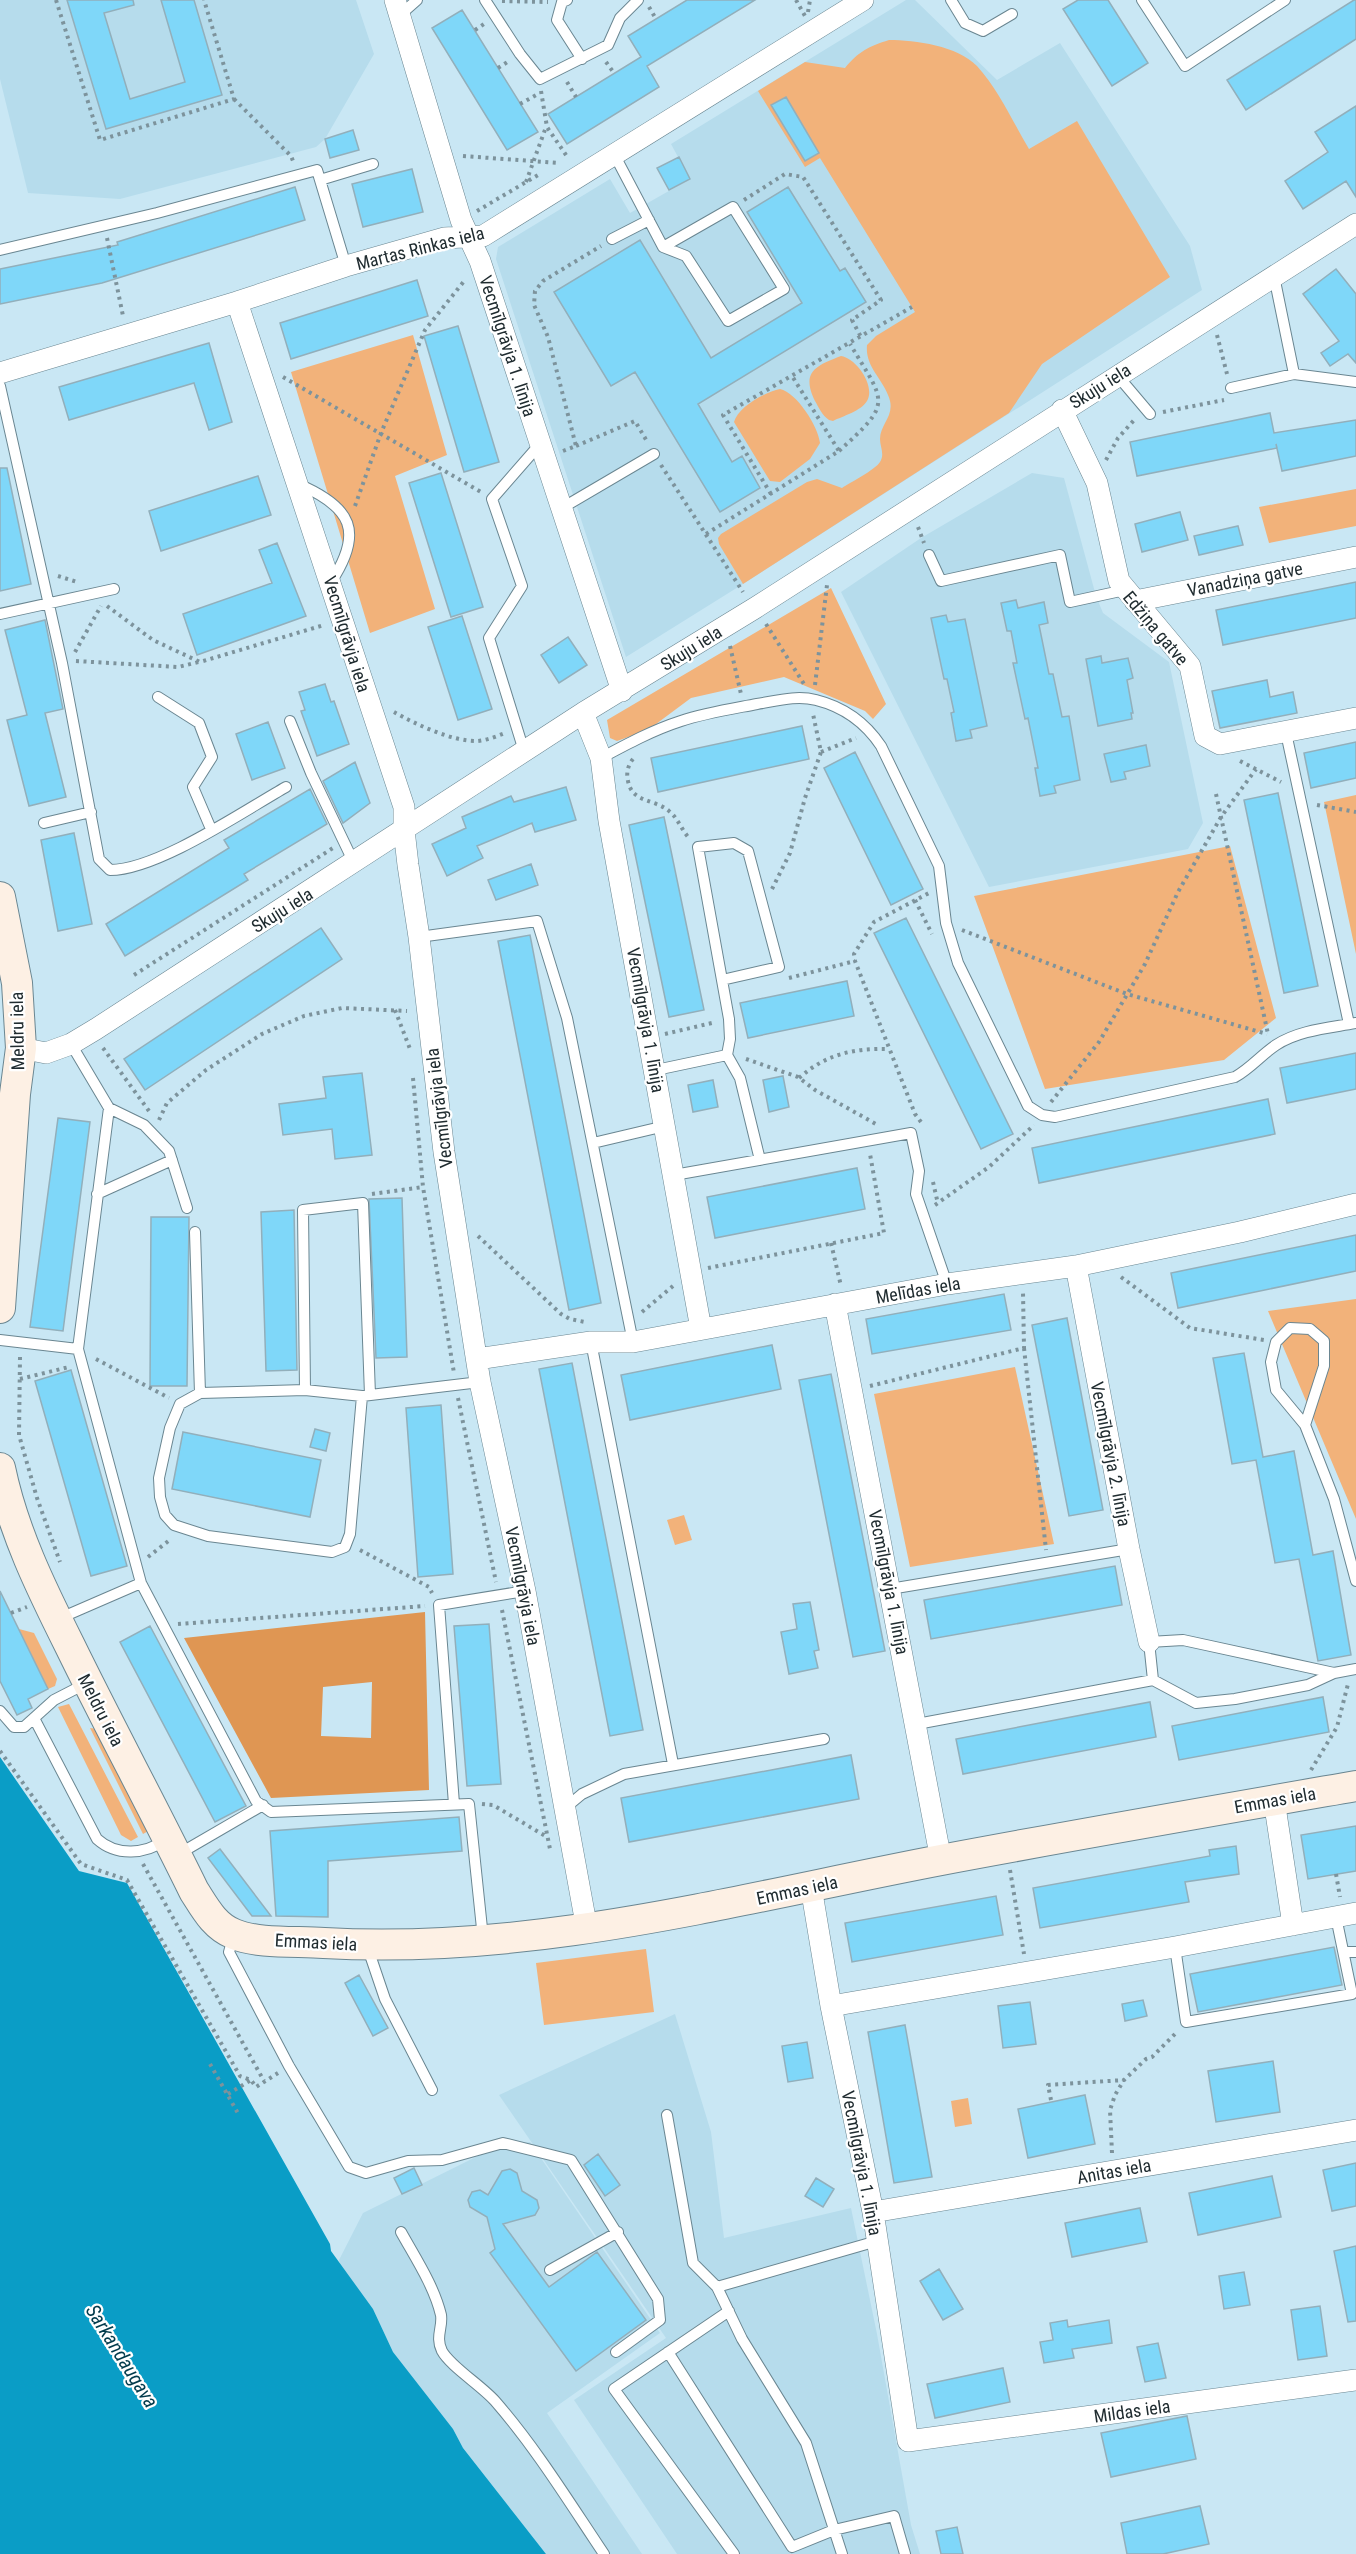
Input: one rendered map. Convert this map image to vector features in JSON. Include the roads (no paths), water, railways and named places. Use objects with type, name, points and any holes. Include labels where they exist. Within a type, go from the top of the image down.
[{"type":"street","name":"Martas Rinkas iela","points":[[0,373],[444,238],[465,228],[483,236],[863,0]]},
{"type":"street","name":"Vecmīlgrāvja 1. līnija","points":[[397,7],[465,228],[480,261],[622,691]]},
{"type":"street","name":"Skuju iela","points":[[21,1048],[46,1053],[71,1044],[584,713],[1356,224]]},
{"type":"street","name":"Vecmīlgrāvja iela","points":[[237,302],[404,807],[404,830],[444,1152],[480,1382],[525,1591],[587,1929]]},
{"type":"street","name":"Edžiņa gatve","points":[[1062,410],[1097,483],[1119,581],[1190,666],[1205,736],[1220,744],[1286,733]]},
{"type":"street","name":"Vanadziņa gatve","points":[[1130,596],[1356,557]]},
{"type":"street","name":"Vecmīlgrāvja 1. līnija","points":[[584,713],[602,758],[609,821],[701,1329]]},
{"type":"street","points":[[1286,733],[1356,718]]},
{"type":"street","name":"Meldru iela","points":[[0,897],[17,983],[21,1048],[15,1094],[0,1308]]},
{"type":"street","name":"Melīdas iela","points":[[477,1359],[591,1332],[701,1329],[947,1284],[1076,1266],[1239,1232],[1356,1204]]},
{"type":"street","name":"Vecmīlgrāvja 2. līnija","points":[[1076,1266],[1129,1549],[1149,1642]]},
{"type":"street","name":"Vecmīlgrāvja 1. līnija","points":[[840,1303],[852,1390],[941,1860]]},
{"type":"street","name":"Meldru iela","points":[[0,1468],[7,1501],[25,1552],[164,1848],[213,1921],[234,1934]]},
{"type":"street","name":"Emmas iela","points":[[234,1934],[258,1939],[367,1945],[483,1941],[587,1929],[723,1905],[941,1860],[1356,1786]]},
{"type":"street","points":[[1288,1798],[1293,1925]]},
{"type":"street","name":"Vecmīlgrāvja 1. līnija","points":[[811,1887],[831,2006],[873,2212],[908,2441]]},
{"type":"street","points":[[831,2006],[1346,1915]]},
{"type":"street","name":"Anitas iela","points":[[873,2212],[1356,2130]]},
{"type":"street","name":"Mildas iela","points":[[908,2441],[1356,2380]]},
{"type":"lane","points":[[397,7],[417,0]]},
{"type":"lane","points":[[486,0],[520,54],[540,79],[608,45],[620,18],[639,0]]},
{"type":"lane","points":[[951,0],[965,23],[983,31],[1012,14]]},
{"type":"lane","points":[[1142,0],[1185,66],[1285,0]]},
{"type":"lane","points":[[564,1],[557,20],[582,59]]},
{"type":"lane","points":[[614,154],[663,247],[687,256],[728,321],[783,289],[733,207],[663,247]]},
{"type":"lane","points":[[320,180],[373,164]]},
{"type":"lane","points":[[0,250],[104,226],[317,170],[346,266]]},
{"type":"lane","points":[[612,239],[649,220]]},
{"type":"lane","points":[[1274,276],[1294,374]]},
{"type":"lane","points":[[1231,388],[1294,374],[1356,382]]},
{"type":"lane","points":[[1117,375],[1150,414]]},
{"type":"lane","points":[[0,386],[49,603],[99,859],[110,870],[124,870],[166,855],[286,787]]},
{"type":"lane","points":[[524,752],[489,638],[522,586],[492,498],[542,452]]},
{"type":"lane","points":[[562,508],[654,454]]},
{"type":"lane","points":[[296,483],[324,498],[341,514],[350,527],[351,540],[341,566],[331,582]]},
{"type":"lane","points":[[929,555],[941,581],[1060,555],[1070,602],[1130,596]]},
{"type":"lane","points":[[0,615],[114,589]]},
{"type":"lane","points":[[158,698],[199,723],[212,757],[193,787],[212,829]]},
{"type":"lane","points":[[602,758],[638,738],[680,721],[790,698],[814,699],[837,706],[858,719],[877,739],[939,866],[946,923],[958,963],[1028,1106],[1042,1115],[1055,1117],[1235,1077],[1250,1069],[1275,1046],[1298,1034],[1352,1023],[1286,733]]},
{"type":"lane","points":[[290,721],[311,773],[354,863]]},
{"type":"lane","points":[[44,823],[91,812]]},
{"type":"lane","points":[[722,980],[779,967],[748,851],[734,843],[698,847],[729,1020],[730,1039],[727,1054],[740,1078],[760,1160]]},
{"type":"lane","points":[[419,937],[537,921],[567,1018],[631,1332]]},
{"type":"lane","points":[[71,1044],[108,1108],[144,1125],[169,1151],[187,1208]]},
{"type":"lane","points":[[656,1071],[727,1054]]},
{"type":"lane","points":[[108,1108],[78,1349],[141,1583],[256,1801],[271,1812],[469,1804],[483,1941]]},
{"type":"lane","points":[[593,1143],[665,1126]]},
{"type":"lane","points":[[674,1175],[911,1133],[919,1171],[916,1194],[947,1284]]},
{"type":"lane","points":[[97,1194],[172,1160]]},
{"type":"lane","points":[[305,1390],[303,1210],[363,1203],[366,1396],[350,1534],[345,1547],[332,1552],[208,1536],[174,1525],[165,1515],[160,1497],[159,1478],[170,1428],[180,1404],[200,1393],[305,1390],[366,1396],[480,1382]]},
{"type":"lane","points":[[195,1232],[200,1393]]},
{"type":"lane","points":[[1305,1425],[1324,1366],[1324,1341],[1310,1329],[1290,1328],[1276,1342],[1270,1362],[1276,1390],[1305,1425],[1334,1499],[1356,1581]]},
{"type":"lane","points":[[591,1332],[673,1764]]},
{"type":"lane","points":[[0,1340],[78,1349]]},
{"type":"lane","points":[[890,1589],[1129,1549]]},
{"type":"lane","points":[[56,1620],[141,1583]]},
{"type":"lane","points":[[454,1804],[439,1605],[525,1591]]},
{"type":"lane","points":[[1153,1680],[1149,1642],[1183,1640],[1334,1673]]},
{"type":"lane","points":[[917,1724],[1153,1680],[1196,1703],[1234,1699],[1308,1685],[1334,1673],[1354,1670]]},
{"type":"lane","points":[[0,1711],[14,1727],[19,1728],[35,1720],[38,1714],[54,1700],[87,1683]]},
{"type":"lane","points":[[35,1720],[97,1839],[105,1846],[133,1852],[164,1848],[262,1805]]},
{"type":"lane","points":[[564,1809],[582,1794],[624,1774],[824,1738]]},
{"type":"lane","points":[[1175,1947],[1186,2022],[1352,1994],[1344,1952],[1346,1915]]},
{"type":"lane","points":[[234,1934],[230,1952],[289,2066],[350,2167],[366,2173],[408,2162],[442,2160],[502,2143],[571,2160],[658,2299],[660,2320],[616,2352]]},
{"type":"lane","points":[[367,1945],[385,1999],[432,2090]]},
{"type":"lane","points":[[1344,1952],[1356,1952]]},
{"type":"lane","points":[[667,2115],[693,2263],[717,2287],[742,2338],[806,2443],[842,2554]]},
{"type":"lane","points":[[401,2232],[429,2284],[442,2318],[438,2334],[441,2350],[495,2401],[530,2444],[604,2554]]},
{"type":"lane","points":[[550,2270],[618,2232]]},
{"type":"lane","points":[[717,2287],[877,2241]]},
{"type":"lane","points":[[729,2311],[614,2389],[734,2554]]},
{"type":"lane","points":[[668,2352],[792,2547],[834,2530],[894,2516],[905,2554]]},
{"type":"water","name":"Sarkandaugava","points":[[0,1757],[79,1871],[127,1883],[330,2244],[331,2251],[373,2309],[393,2352],[453,2429],[463,2448],[546,2554],[0,2554]]}]
